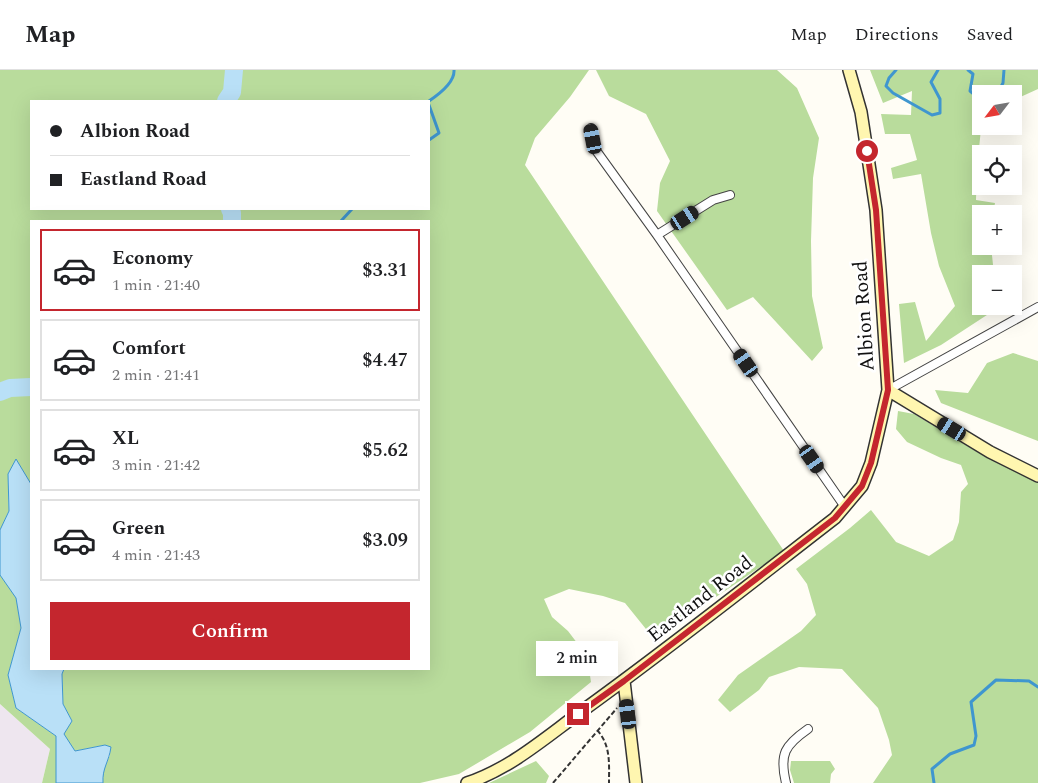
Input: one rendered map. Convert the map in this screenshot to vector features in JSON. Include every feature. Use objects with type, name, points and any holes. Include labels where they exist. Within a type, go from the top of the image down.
[{"type":"street","name":"Albion Road","points":[[849,70],[861,112],[876,210],[888,390],[990,452],[1038,476]]},
{"type":"street","points":[[591,128],[595,149],[845,506]]},
{"type":"street","points":[[657,235],[713,200],[730,195]]},
{"type":"street","points":[[888,390],[1038,307]]},
{"type":"street","name":"Eastland Road","points":[[467,783],[493,772],[516,759],[624,681],[835,518],[862,486],[871,463],[888,390]]},
{"type":"street","points":[[624,681],[636,783]]},
{"type":"street","points":[[786,783],[783,772],[784,750],[795,738],[808,729]]},
{"type":"path","points":[[553,783],[620,704]]},
{"type":"path","points":[[597,730],[602,734],[608,747],[609,783]]},
{"type":"shaded area","points":[[0,704],[50,749],[42,783],[0,783]]},
{"type":"green space","points":[[0,70],[589,70],[570,97],[535,138],[525,165],[784,551],[654,639],[625,603],[569,589],[544,599],[552,617],[568,631],[587,656],[591,682],[530,732],[459,774],[420,783],[103,783],[102,773],[110,755],[105,745],[75,751],[63,734],[72,721],[63,704],[62,674],[64,670],[430,670],[430,220],[30,220],[30,482],[16,460],[8,474],[9,511],[0,530]]},
{"type":"green space","points":[[596,70],[777,70],[797,88],[819,138],[813,178],[812,296],[823,348],[812,361],[753,297],[727,310],[657,211],[660,183],[670,161],[646,114],[609,96]]},
{"type":"green space","points":[[870,70],[1038,70],[1038,89],[1022,96],[1022,85],[972,85],[972,135],[980,135],[979,145],[972,145],[972,195],[976,195],[976,200],[995,203],[995,205],[972,205],[972,255],[992,255],[993,265],[972,265],[972,315],[987,315],[941,345],[904,363],[899,304],[915,302],[926,341],[955,306],[939,266],[931,233],[921,174],[893,179],[891,168],[917,160],[910,134],[885,134],[881,114],[911,115],[912,91],[883,103]]},
{"type":"green space","points":[[1013,353],[1038,361],[1038,441],[941,403],[935,390],[968,393],[987,363]]},
{"type":"green space","points":[[898,411],[914,414],[979,453],[1038,481],[1038,783],[873,783],[892,755],[889,740],[878,708],[842,669],[799,667],[769,677],[759,690],[730,712],[718,700],[738,675],[801,631],[816,615],[807,584],[796,569],[871,510],[896,542],[929,556],[953,540],[959,522],[961,492],[968,484],[961,465],[907,442],[896,429]]},
{"type":"green space","points":[[0,575],[16,597],[21,628],[8,675],[16,708],[56,736],[56,783],[42,783],[50,749],[0,704]]},
{"type":"green space","points":[[536,761],[549,776],[546,783],[489,783]]},
{"type":"green space","points":[[791,761],[830,761],[835,769],[831,774],[830,783],[794,783],[790,770]]},
{"type":"water","points":[[16,459],[30,482],[30,670],[64,670],[62,674],[63,704],[72,721],[64,734],[75,751],[105,745],[111,747],[103,783],[56,783],[56,736],[16,708],[8,675],[21,628],[16,598],[0,575],[0,530],[9,511],[8,474]]},
{"type":"waterway","points":[[227,100],[232,92],[234,70]]},
{"type":"waterway","points":[[430,100],[449,84],[454,75],[454,70]]},
{"type":"waterway","points":[[896,70],[889,78],[886,86],[893,93],[932,115],[940,113],[940,99],[931,82],[938,70]]},
{"type":"waterway","points":[[968,70],[973,74],[970,91],[972,93]]},
{"type":"waterway","points":[[1002,85],[1004,70]]},
{"type":"waterway","points":[[430,108],[439,133],[430,139]]},
{"type":"waterway","points":[[230,210],[232,220]]},
{"type":"waterway","points":[[342,220],[351,210]]},
{"type":"waterway","points":[[0,392],[10,388],[30,387]]},
{"type":"waterway","points":[[934,783],[932,769],[950,754],[974,745],[976,736],[971,702],[996,680],[1029,681],[1038,687]]},
{"type":"route","points":[[578,714],[624,681],[835,518],[862,486],[871,463],[888,390],[876,210],[867,151]]}]
